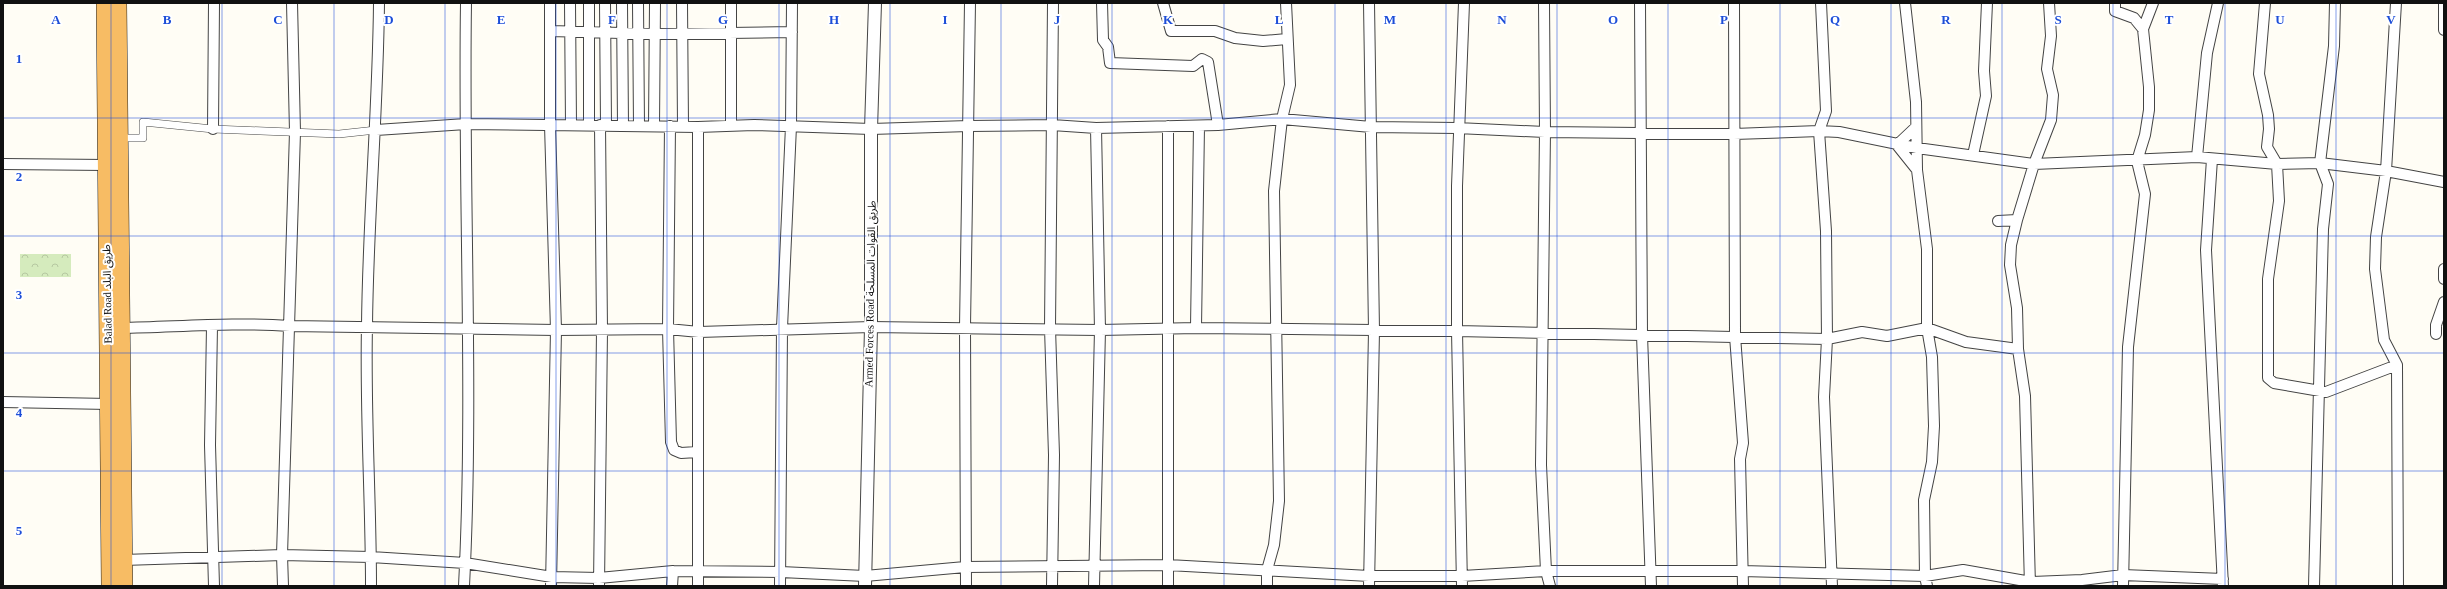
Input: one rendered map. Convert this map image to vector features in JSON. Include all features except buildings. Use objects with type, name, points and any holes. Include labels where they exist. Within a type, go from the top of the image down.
[{"type":"highway","name":"Balad Road طريق البلد","points":[[104,3],[110,586]]},
{"type":"highway","name":"Balad Road طريق البلد","points":[[118,3],[124,586]]},
{"type":"street","points":[[213,129],[214,3]]},
{"type":"street","points":[[283,586],[282,555],[296,132],[292,3]]},
{"type":"street","points":[[371,586],[367,327],[372,166],[376,130],[379,3]]},
{"type":"street","points":[[464,586],[469,329],[466,3]]},
{"type":"street","points":[[550,3],[550,125],[556,330],[551,581]]},
{"type":"street","points":[[570,3],[571,125]]},
{"type":"street","points":[[588,125],[589,3]]},
{"type":"street","points":[[599,582],[603,125],[606,33],[605,3]]},
{"type":"street","points":[[622,3],[623,126]]},
{"type":"street","points":[[638,3],[639,126]]},
{"type":"street","points":[[654,3],[656,34],[654,126]]},
{"type":"street","points":[[682,3],[684,33],[683,126]]},
{"type":"street","points":[[731,3],[731,126]]},
{"type":"street","points":[[780,586],[782,328],[791,126],[792,3]]},
{"type":"street","name":"Armed Forces Road طريق القوات المسلحة","points":[[865,581],[871,327],[871,129],[875,3]]},
{"type":"street","points":[[966,586],[965,327],[970,3]]},
{"type":"street","points":[[1052,586],[1054,454],[1050,328],[1053,3]]},
{"type":"street","points":[[1102,3],[1103,40],[1108,47],[1110,63],[1193,66],[1202,59],[1208,62],[1218,126]]},
{"type":"street","points":[[1163,3],[1171,31],[1215,30],[1235,38],[1263,41],[1287,39]]},
{"type":"street","points":[[1268,586],[1267,570],[1274,545],[1279,502],[1274,191],[1282,119],[1290,85],[1286,3]]},
{"type":"street","points":[[1369,3],[1374,331],[1369,581]]},
{"type":"street","points":[[1462,581],[1457,331],[1458,128],[1464,3]]},
{"type":"street","points":[[1544,3],[1545,132],[1541,465],[1546,571],[1550,586]]},
{"type":"street","points":[[1640,3],[1642,132],[1642,335],[1651,586]]},
{"type":"street","points":[[1734,3],[1734,336],[1743,443],[1740,459],[1743,586]]},
{"type":"street","points":[[1821,3],[1826,111],[1819,131],[1826,231],[1827,339],[1824,397],[1832,586]]},
{"type":"street","points":[[1905,3],[1916,102],[1915,128],[1917,170],[1927,249],[1927,328],[1932,357],[1934,426],[1932,462],[1924,500],[1925,576],[1927,586]]},
{"type":"street","points":[[1973,155],[1986,96],[1984,71],[1987,3]]},
{"type":"street","points":[[2030,584],[2025,463],[2025,396],[2018,349],[2017,308],[2010,265],[2011,244],[2017,220],[2034,164],[2051,120],[2053,95],[2047,70],[2051,36],[2048,3]]},
{"type":"street","points":[[2114,3],[2115,12],[2134,18],[2143,29]]},
{"type":"street","points":[[2123,586],[2128,347],[2145,194],[2138,161],[2149,110],[2149,87],[2143,29],[2153,3]]},
{"type":"street","points":[[2197,157],[2207,53],[2218,3]]},
{"type":"street","points":[[2265,3],[2259,74],[2268,115],[2267,147],[2277,164],[2279,201],[2268,279],[2267,374],[2270,380],[2274,383],[2319,392],[2332,391],[2396,365]]},
{"type":"street","points":[[2314,586],[2323,229],[2328,184],[2320,163],[2334,46],[2335,3]]},
{"type":"street","points":[[2396,3],[2386,171],[2376,237],[2375,269],[2384,340],[2396,365],[2398,586]]},
{"type":"street","points":[[2444,3],[2444,30]]},
{"type":"street","points":[[551,30],[571,32],[656,34],[792,32]]},
{"type":"street","points":[[120,138],[143,138],[144,122],[213,129],[339,134],[466,124],[698,127],[791,126],[871,129],[1052,125],[1096,128],[1218,126],[1282,119],[1371,128],[1458,128],[1545,132],[1734,134],[1819,131],[1862,135],[1897,145],[2034,164],[2138,161],[2197,157],[2277,164],[2320,163],[2386,171],[2444,181]]},
{"type":"street","points":[[670,126],[668,329],[671,442],[674,450],[681,452],[697,452]]},
{"type":"street","points":[[1168,126],[1168,586]]},
{"type":"street","points":[[1196,328],[1199,126]]},
{"type":"street","points":[[698,127],[698,586]]},
{"type":"street","points":[[1094,586],[1100,330],[1096,128]]},
{"type":"street","points":[[1897,145],[1915,128]]},
{"type":"street","points":[[1897,145],[1917,170]]},
{"type":"street","points":[[123,560],[282,555],[371,557],[465,563],[551,581],[599,582],[673,571],[781,572],[865,581],[965,567],[1094,567],[1168,565],[1267,570],[1369,581],[1462,581],[1546,571],[1742,571],[1925,576],[1963,570],[2030,584],[2123,575],[2223,583],[2206,250],[2212,158]]},
{"type":"street","points":[[3,164],[106,165]]},
{"type":"street","points":[[1998,221],[2017,220]]},
{"type":"street","points":[[2444,269],[2444,279]]},
{"type":"street","points":[[2436,334],[2436,325],[2444,302]]},
{"type":"street","points":[[121,328],[212,326],[249,323],[290,326],[469,329],[668,329],[698,332],[782,328],[871,327],[1050,328],[1100,330],[1196,328],[1543,332],[1827,339],[1862,332],[1887,336],[1927,328],[1966,342],[2018,349]]},
{"type":"street","points":[[212,326],[210,445],[215,556],[214,586]]},
{"type":"street","points":[[3,402],[108,404]]},
{"type":"street","points":[[672,586],[673,571]]},
{"type":"green space","points":[[20,254],[71,254],[71,277],[20,277]]}]
